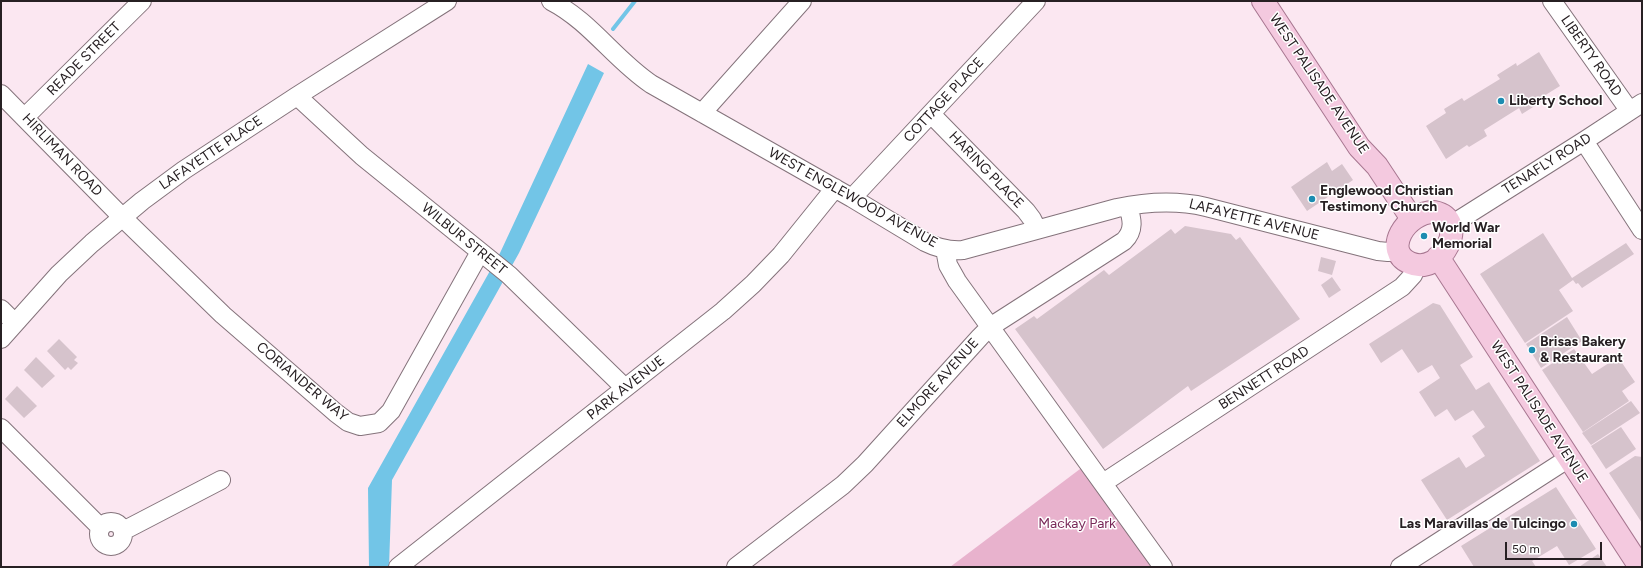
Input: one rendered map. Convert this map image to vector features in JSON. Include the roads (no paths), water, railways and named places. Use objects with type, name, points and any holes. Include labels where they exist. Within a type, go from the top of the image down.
[{"type":"main road","name":"WEST PALISADE AVENUE","points":[[1263,1],[1302,49],[1368,139],[1377,166],[1412,219]]},
{"type":"main road","name":"WEST PALISADE AVENUE","points":[[1278,1],[1302,49]]},
{"type":"main road","points":[[1434,212],[1445,217],[1450,225],[1451,233],[1448,246],[1438,258],[1428,264],[1417,265],[1405,260],[1399,251],[1398,242],[1400,234],[1412,219],[1425,213],[1434,212]]},
{"type":"main road","name":"WEST PALISADE AVENUE","points":[[1438,258],[1640,567]]},
{"type":"street","name":"READE STREET","points":[[25,117],[142,1]]},
{"type":"street","name":"LAFAYETTE PLACE","points":[[1,339],[59,274],[92,243],[122,217],[184,170],[447,1]]},
{"type":"street","points":[[551,1],[567,10],[583,24]]},
{"type":"street","name":"WEST ENGLEWOOD AVENUE","points":[[572,1],[583,24],[627,66],[643,78],[835,188],[924,242],[945,249],[947,261],[952,274],[1104,483],[1163,567]]},
{"type":"street","points":[[702,112],[802,1]]},
{"type":"street","name":"COTTAGE PLACE","points":[[852,198],[1036,1]]},
{"type":"street","name":"LIBERTY ROAD","points":[[1552,1],[1636,106]]},
{"type":"street","name":"HIRLIMAN ROAD","points":[[1,94],[122,217]]},
{"type":"street","name":"WILBUR STREET","points":[[297,96],[362,156],[509,275],[625,388]]},
{"type":"street","name":"TENAFLY ROAD","points":[[1450,225],[1584,142],[1636,106]]},
{"type":"street","name":"HARING PLACE","points":[[931,114],[1026,211],[1037,229]]},
{"type":"street","points":[[1584,142],[1642,230]]},
{"type":"street","name":"PARK AVENUE","points":[[398,567],[723,311],[753,284],[792,243],[835,188]]},
{"type":"street","name":"LAFAYETTE AVENUE","points":[[945,249],[968,249],[1037,229],[1128,206],[1167,202],[1186,203],[1378,251],[1399,251]]},
{"type":"street","name":"ELMORE AVENUE","points":[[736,567],[843,485],[860,470],[990,327],[1124,240],[1128,236],[1132,225],[1128,206]]},
{"type":"street","name":"CORIANDER WAY","points":[[122,217],[223,315],[336,414],[348,422],[360,426],[379,423],[391,410],[481,253]]},
{"type":"street","name":"BENNETT ROAD","points":[[1104,483],[1402,287],[1410,279],[1417,265]]},
{"type":"street","points":[[1,309],[15,323]]},
{"type":"street","points":[[1,428],[101,528],[104,524],[113,522],[123,531],[221,480]]},
{"type":"street","points":[[1400,567],[1569,458]]},
{"type":"water","points":[[588,64],[604,73],[519,253],[392,480],[389,567],[369,567],[368,488],[500,253]]},
{"type":"waterway","points":[[613,29],[635,1]]},
{"type":"place","name":"Liberty School","points":[[1501,101]]},
{"type":"place","name":"Englewood Christian Testimony Church","points":[[1312,199]]},
{"type":"place","name":"World War Memorial","points":[[1424,236]]},
{"type":"place","name":"Brisas Bakery & Restaurant","points":[[1532,350]]},
{"type":"place","name":"Las Maravillas de Tulcingo","points":[[1574,524]]},
{"type":"park label","name":"Mackay Park","points":[[1077,524]]}]
